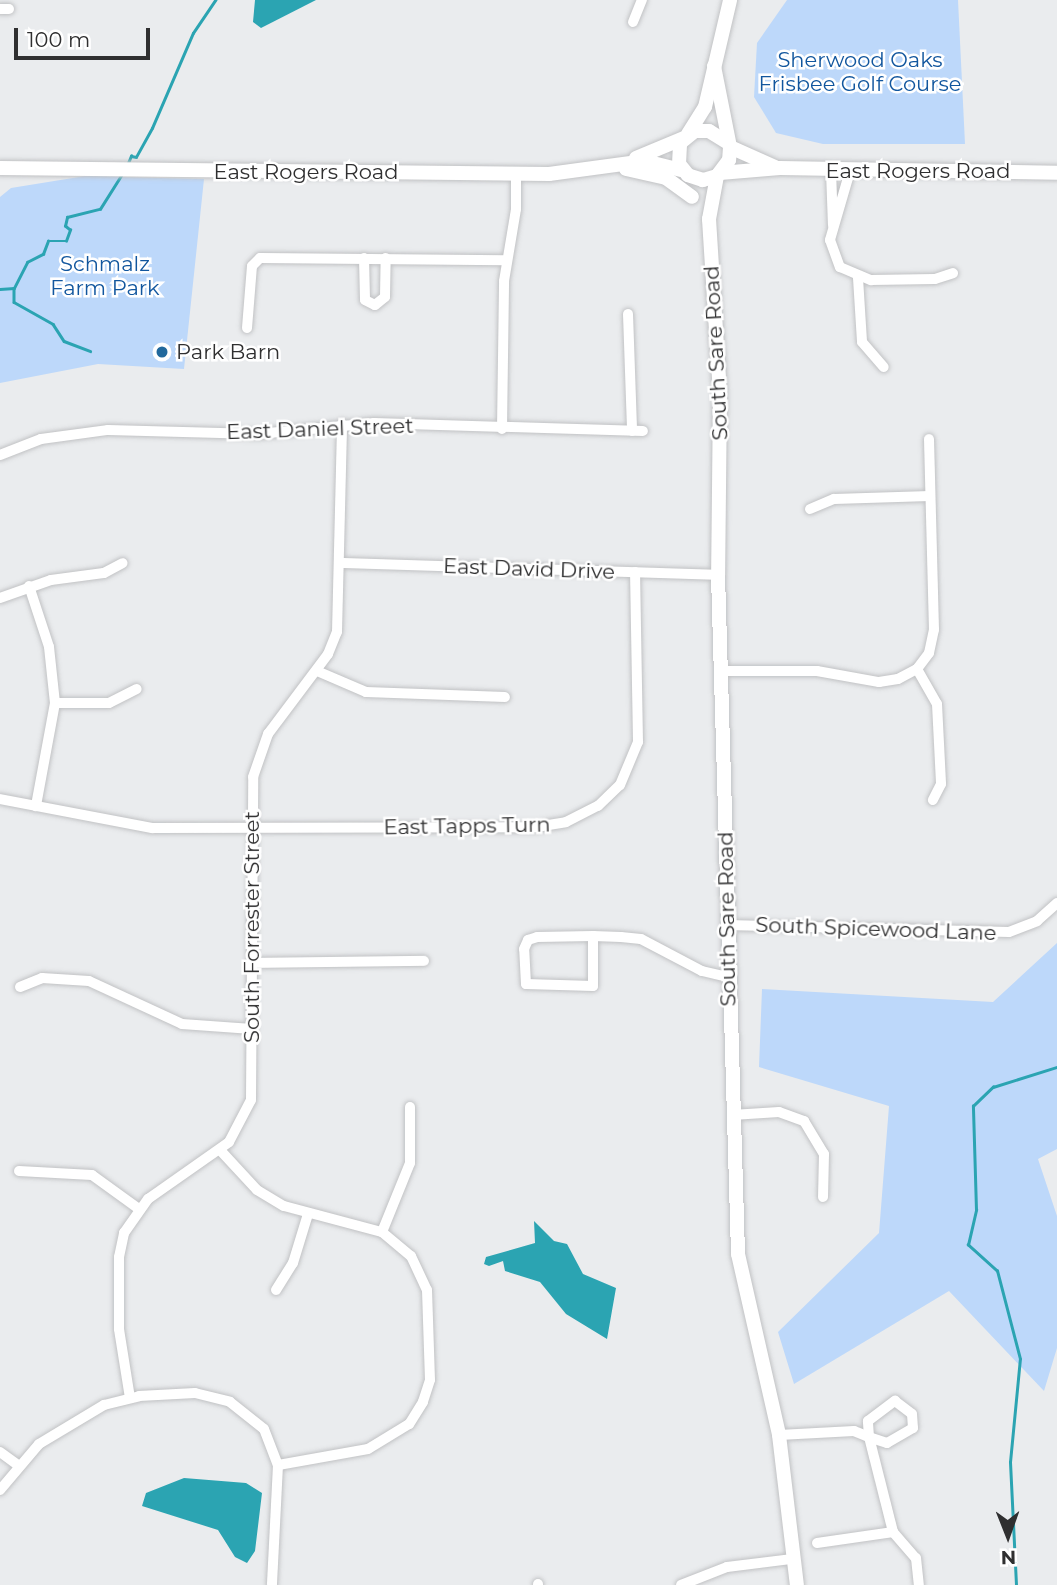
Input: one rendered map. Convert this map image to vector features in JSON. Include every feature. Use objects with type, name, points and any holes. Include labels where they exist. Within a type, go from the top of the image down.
[{"type":"main road","points":[[714,66],[729,145],[729,160],[719,174],[703,180],[684,172],[677,150],[705,107],[714,66],[730,0]]},
{"type":"main road","points":[[686,136],[709,131],[729,145]]},
{"type":"main road","name":"East Rogers Road","points":[[0,168],[516,174],[593,171],[686,136]]},
{"type":"main road","name":"East Rogers Road","points":[[729,145],[780,168]]},
{"type":"main road","name":"East Rogers Road","points":[[612,166],[652,161],[684,172]]},
{"type":"main road","name":"East Rogers Road","points":[[719,174],[780,168],[1057,173]]},
{"type":"main road","points":[[593,171],[642,170],[672,180],[692,197]]},
{"type":"main road","name":"South Sare Road","points":[[684,172],[710,248]]},
{"type":"main road","points":[[710,212],[724,185],[748,173]]},
{"type":"main road","name":"South Sare Road","points":[[719,174],[710,212],[710,248],[721,427],[718,575],[720,671],[732,1115],[741,1278],[779,1435],[797,1585]]},
{"type":"street","points":[[633,22],[642,0]]},
{"type":"street","points":[[831,171],[833,225]]},
{"type":"street","points":[[850,171],[830,240],[834,259],[858,278],[935,279],[953,273]]},
{"type":"street","points":[[502,429],[506,260],[516,209],[516,174]]},
{"type":"street","points":[[247,328],[252,266],[260,258],[506,260]]},
{"type":"street","points":[[365,258],[365,300],[375,305],[384,300],[386,258]]},
{"type":"street","points":[[858,278],[862,342],[884,367]]},
{"type":"street","name":"East Daniel Street","points":[[0,454],[41,439],[85,431],[258,434],[342,424],[637,431],[628,314]]},
{"type":"street","name":"South Forrester Street","points":[[130,1398],[119,1342],[119,1257],[124,1233],[139,1209],[220,1150],[237,1132],[251,1100],[253,777],[260,749],[317,671],[337,632],[341,563],[342,424]]},
{"type":"street","points":[[720,671],[817,671],[879,682],[898,679],[917,669],[929,653],[934,630],[929,439]]},
{"type":"street","points":[[810,509],[834,499],[930,496]]},
{"type":"street","points":[[0,598],[29,586],[104,573],[123,563]]},
{"type":"street","name":"East David Drive","points":[[341,563],[718,575]]},
{"type":"street","name":"East Tapps Turn","points":[[0,799],[152,828],[536,827],[585,814],[620,785],[638,742],[635,572]]},
{"type":"street","points":[[29,586],[49,647],[55,703],[36,806]]},
{"type":"street","points":[[917,669],[937,704],[941,785],[933,800]]},
{"type":"street","points":[[317,671],[366,692],[505,697]]},
{"type":"street","points":[[55,703],[101,704],[136,690]]},
{"type":"street","name":"South Spicewood Lane","points":[[727,925],[1009,932],[1037,921],[1057,903]]},
{"type":"street","points":[[593,936],[593,986],[526,984],[528,940],[593,936],[641,939],[702,971],[729,977]]},
{"type":"street","points":[[252,963],[424,961]]},
{"type":"street","points":[[20,987],[42,978],[89,981],[183,1024],[252,1029]]},
{"type":"street","points":[[382,1232],[410,1163],[410,1108]]},
{"type":"street","points":[[732,1115],[779,1112],[804,1121],[824,1154],[823,1197]]},
{"type":"street","points":[[220,1150],[263,1194],[308,1214],[382,1232],[411,1256],[427,1290],[431,1361],[423,1402],[409,1424],[383,1443],[278,1465]]},
{"type":"street","points":[[19,1171],[70,1170],[92,1175],[139,1209]]},
{"type":"street","points":[[276,1290],[293,1264],[308,1214]]},
{"type":"street","points":[[0,1490],[19,1466],[68,1423],[130,1398],[195,1394],[230,1402],[264,1429],[278,1465],[272,1585]]},
{"type":"street","points":[[779,1435],[854,1432],[869,1437],[887,1443],[913,1428],[912,1414],[895,1401],[880,1408],[868,1421],[869,1437],[892,1532],[916,1558],[919,1585]]},
{"type":"street","points":[[0,1452],[19,1466]]},
{"type":"street","points":[[817,1543],[892,1532]]},
{"type":"street","points":[[681,1585],[727,1567],[792,1559]]},
{"type":"green space","name":"Sherwood Oaks Frisbee Golf Course","points":[[787,0],[958,0],[965,144],[823,144],[776,133],[754,97],[757,43]]},
{"type":"green space","name":"Schmalz Farm Park","points":[[116,171],[119,177],[204,179],[184,369],[98,364],[0,383],[0,197],[11,188]]},
{"type":"green space","points":[[1057,943],[1057,1149],[1038,1159],[1057,1216],[1057,1348],[1044,1391],[949,1291],[794,1384],[778,1332],[879,1233],[889,1106],[759,1067],[762,989],[993,1002]]},
{"type":"shaded area","points":[[255,0],[316,0],[261,28],[253,22]]},
{"type":"shaded area","points":[[534,1221],[554,1241],[567,1244],[583,1274],[616,1288],[607,1339],[566,1314],[540,1282],[505,1271],[503,1261],[489,1266],[484,1264],[486,1257],[535,1243]]},
{"type":"shaded area","points":[[184,1478],[246,1483],[262,1493],[255,1551],[247,1563],[235,1557],[218,1530],[142,1506],[146,1493]]},
{"type":"waterway","points":[[128,163],[131,156],[136,157],[152,128],[193,33],[215,0]]},
{"type":"waterway","points":[[14,288],[27,262],[43,254],[48,241],[66,241],[70,230],[65,226],[67,217],[100,209],[122,174]]},
{"type":"waterway","points":[[0,289],[14,288],[14,302],[53,324],[64,341],[90,351]]},
{"type":"waterway","points":[[1016,1585],[1010,1462],[1020,1359],[997,1271],[968,1245],[976,1210],[973,1106],[993,1087],[1057,1067]]},
{"type":"place","name":"Park Barn","points":[[162,352]]}]
